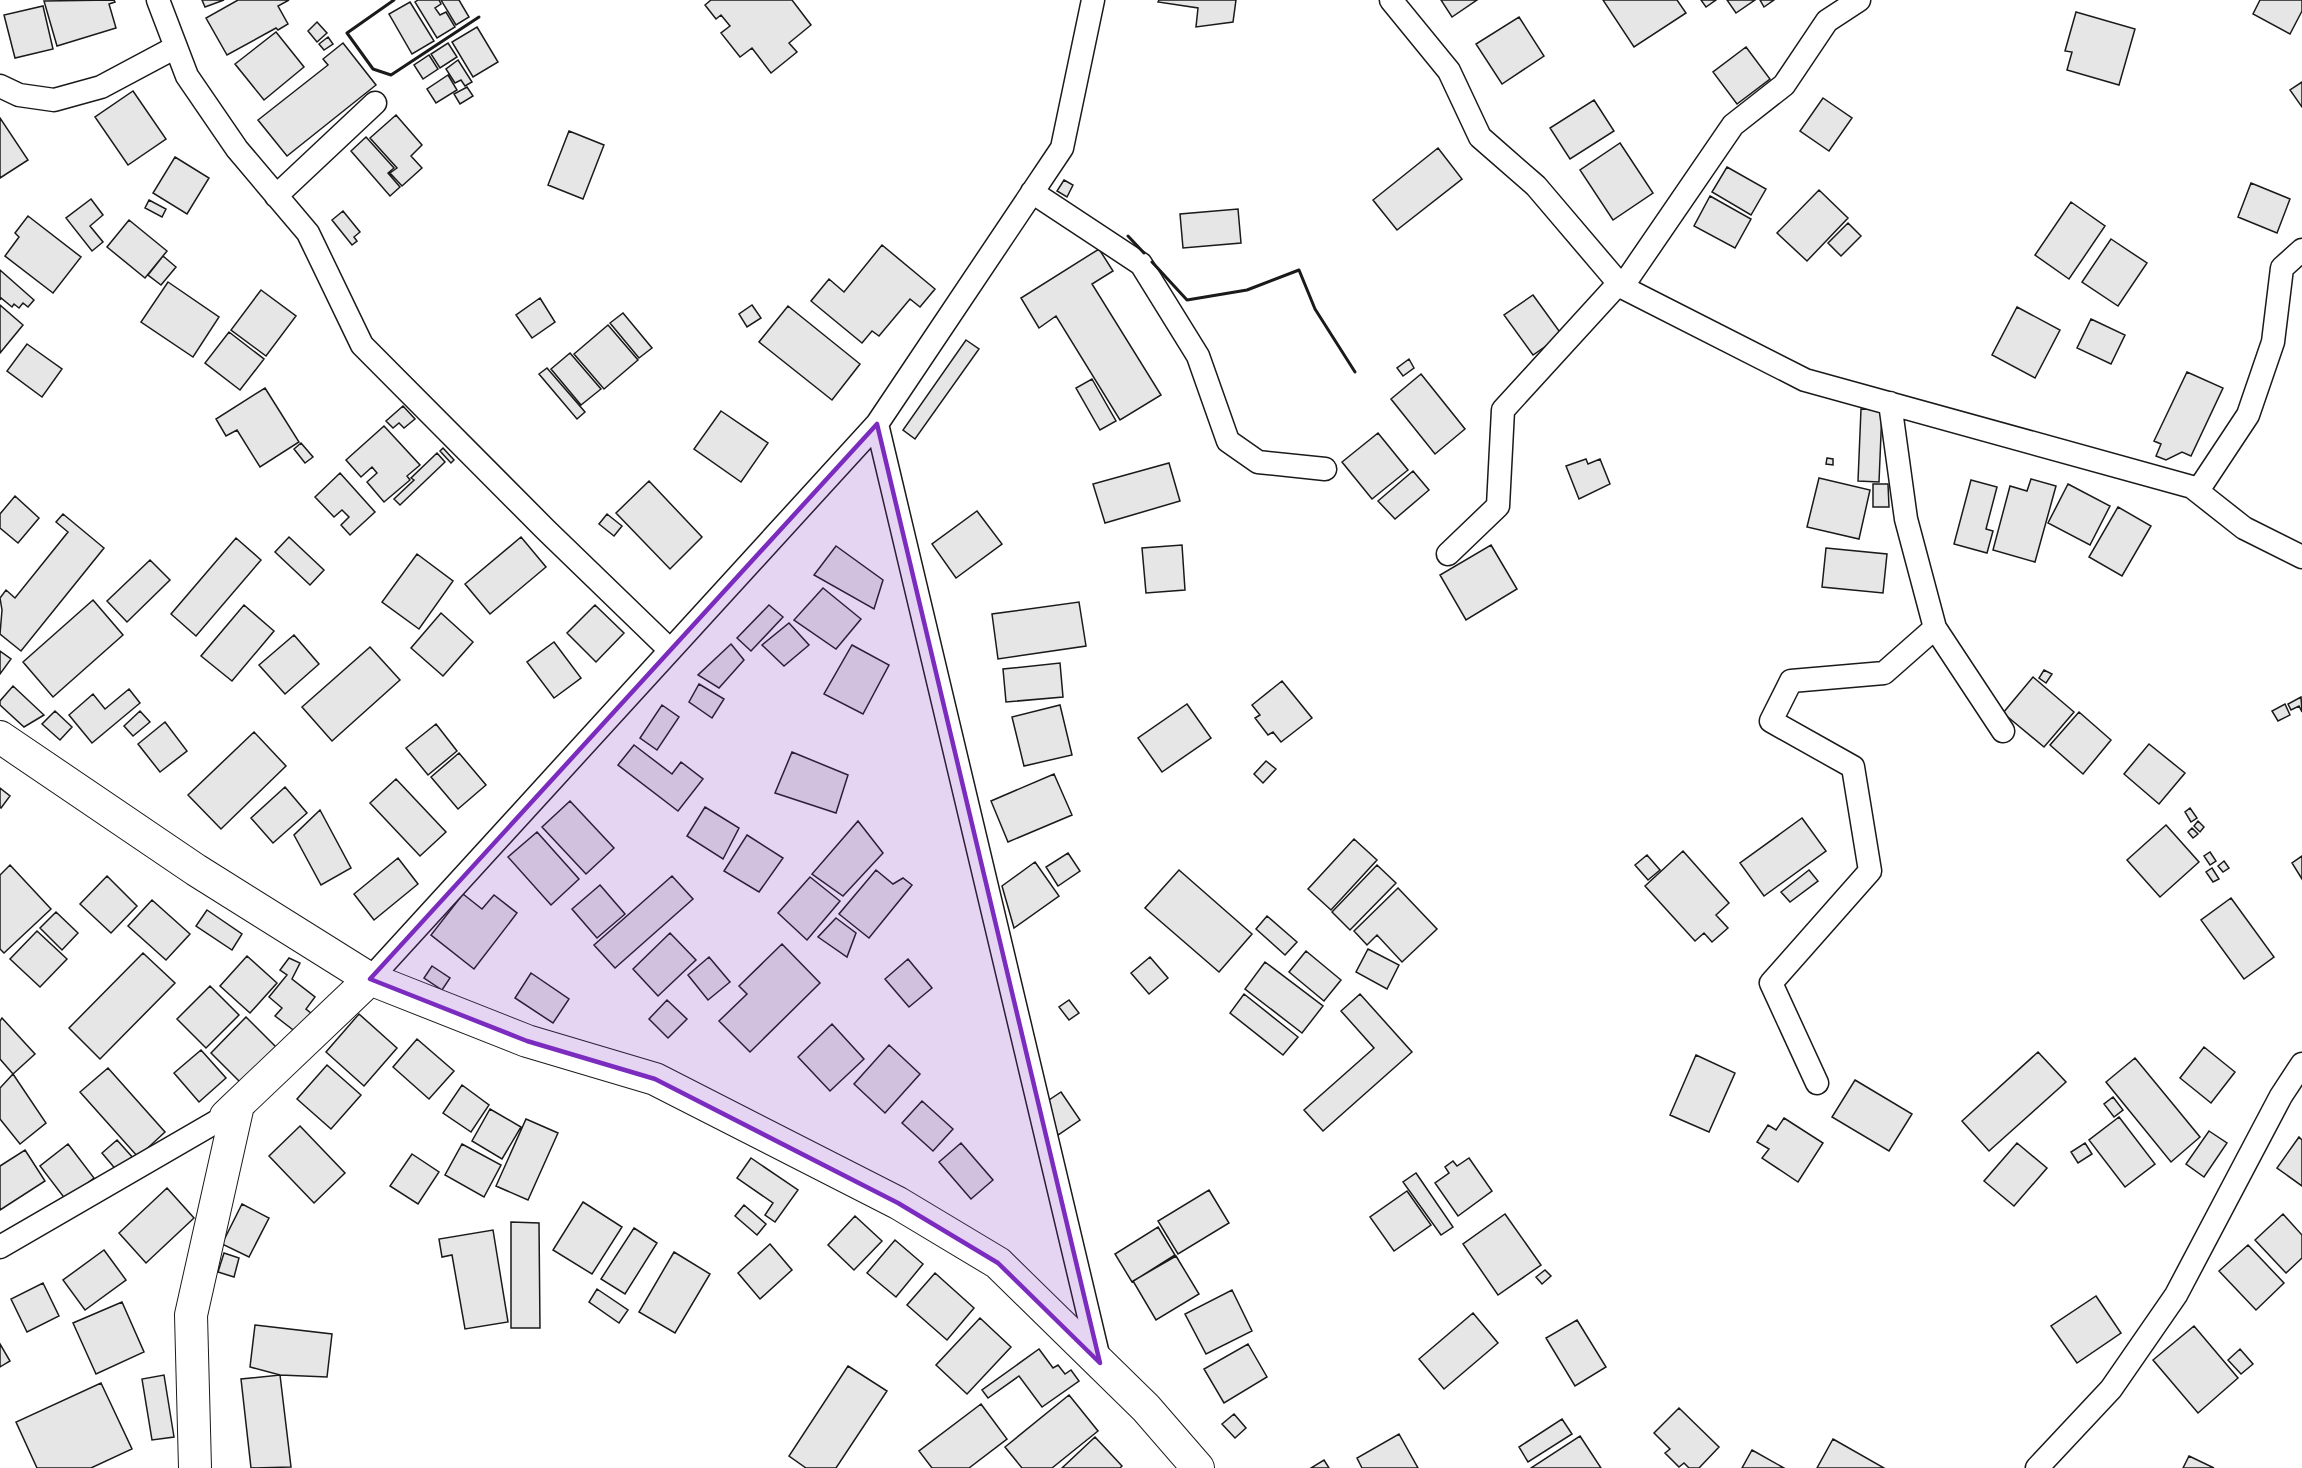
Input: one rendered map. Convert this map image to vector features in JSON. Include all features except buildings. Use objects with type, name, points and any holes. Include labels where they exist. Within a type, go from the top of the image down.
[{"type":"main road","points":[[0,737],[196,870],[370,979],[527,1041],[655,1079],[898,1203],[998,1263],[1146,1408],[1198,1468]]},
{"type":"main road","points":[[195,1468],[191,1315],[232,1111],[370,979]]},
{"type":"street","points":[[158,0],[187,76],[237,149],[308,233],[362,345],[546,530],[670,650]]},
{"type":"street","points":[[370,979],[877,424],[1062,148],[1093,0]]},
{"type":"street","points":[[1392,0],[1449,71],[1480,137],[1536,186],[1620,285],[1805,380],[2199,489],[2248,416],[2272,342],[2282,268],[2302,250]]},
{"type":"street","points":[[1448,554],[1498,506],[1503,410],[1620,285],[1733,125],[1784,85],[1827,21],[1859,0]]},
{"type":"street","points":[[0,86],[19,94],[54,100],[101,87],[176,47]]},
{"type":"street","points":[[276,195],[375,103]]},
{"type":"street","points":[[1032,192],[1141,264],[1197,356],[1228,441],[1258,462],[1325,468]]},
{"type":"street","points":[[1890,403],[1906,519],[1935,628],[2003,731]]},
{"type":"street","points":[[877,424],[1100,1363]]},
{"type":"street","points":[[2192,487],[2244,528],[2302,556]]},
{"type":"street","points":[[1817,1083],[1771,983],[1870,871],[1853,767],[1771,721],[1791,681],[1884,673],[1935,628]]},
{"type":"street","points":[[2037,1468],[2111,1389],[2176,1295],[2281,1096],[2302,1064]]},
{"type":"street","points":[[0,1246],[232,1111]]},
{"type":"highlighted area","points":[[877,424],[1100,1363],[998,1263],[898,1203],[655,1079],[527,1041],[370,979]]},
{"type":"wall","points":[[394,0],[347,33],[373,69],[391,75],[479,17]]},
{"type":"wall","points":[[1128,236],[1144,253]]},
{"type":"wall","points":[[1152,262],[1187,300],[1247,290],[1299,270],[1315,309],[1355,372]]}]
